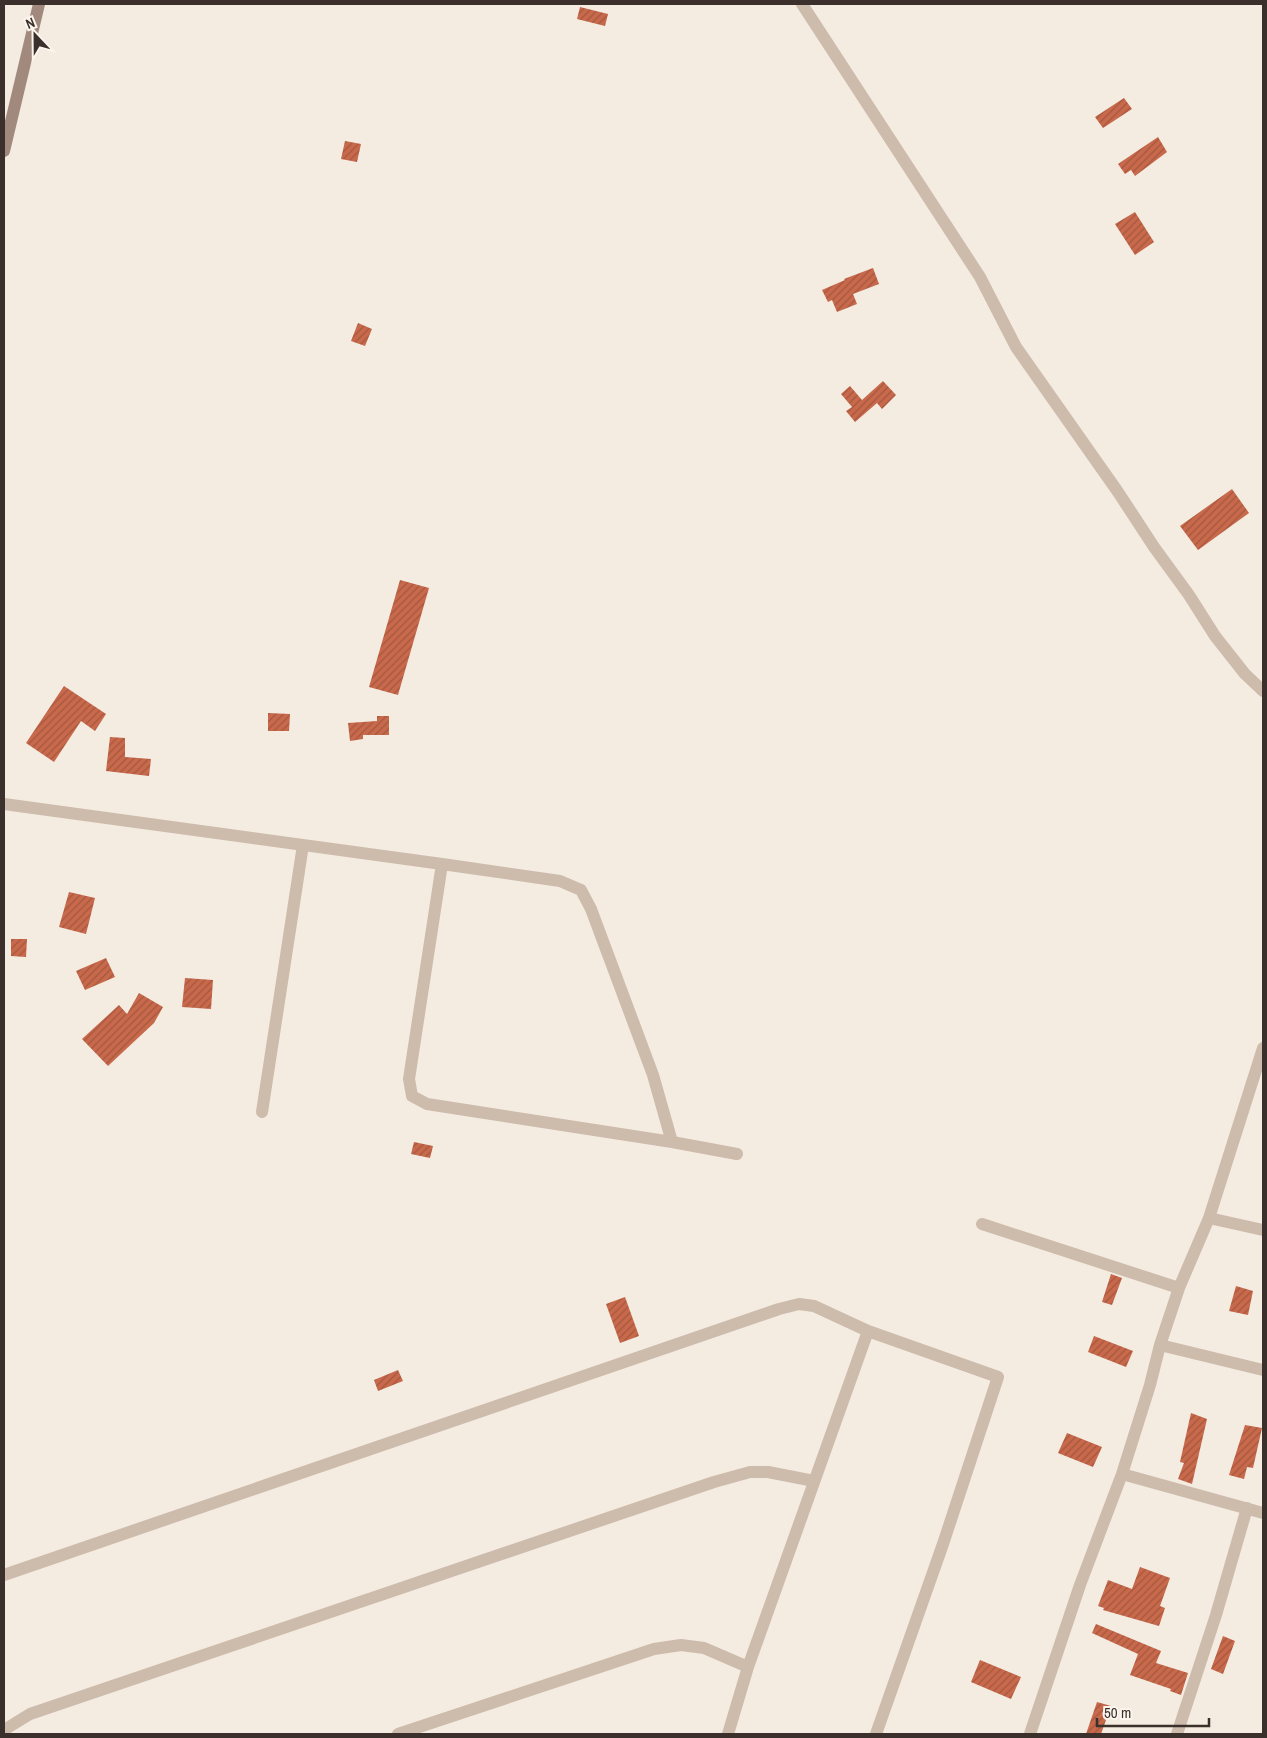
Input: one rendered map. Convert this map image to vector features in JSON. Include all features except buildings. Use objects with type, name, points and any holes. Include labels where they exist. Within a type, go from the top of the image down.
[{"type":"street","points":[[4,151],[39,4]]},
{"type":"street","points":[[802,4],[980,277],[1016,347],[1189,595],[1215,636],[1245,674],[1263,691]]},
{"type":"street","points":[[4,804],[560,881],[581,890],[592,909],[653,1075],[672,1142]]},
{"type":"street","points":[[262,1112],[303,845]]},
{"type":"street","points":[[442,864],[409,1079],[412,1096],[427,1104],[737,1154]]},
{"type":"street","points":[[1030,1734],[1080,1585],[1122,1474],[1150,1385],[1160,1345],[1180,1288],[1210,1218],[1263,1048]]},
{"type":"street","points":[[1210,1218],[1263,1230]]},
{"type":"street","points":[[982,1224],[1180,1288]]},
{"type":"street","points":[[4,1575],[779,1309],[799,1304],[814,1306],[868,1330],[998,1377],[943,1544],[876,1734]]},
{"type":"street","points":[[728,1734],[748,1667],[868,1330]]},
{"type":"street","points":[[1160,1345],[1263,1370]]},
{"type":"street","points":[[4,1730],[30,1714],[714,1482],[750,1472],[768,1472],[814,1481]]},
{"type":"street","points":[[1122,1474],[1263,1512]]},
{"type":"street","points":[[1177,1734],[1216,1615],[1246,1508]]},
{"type":"street","points":[[398,1734],[654,1649],[681,1645],[704,1648],[748,1667]]}]
